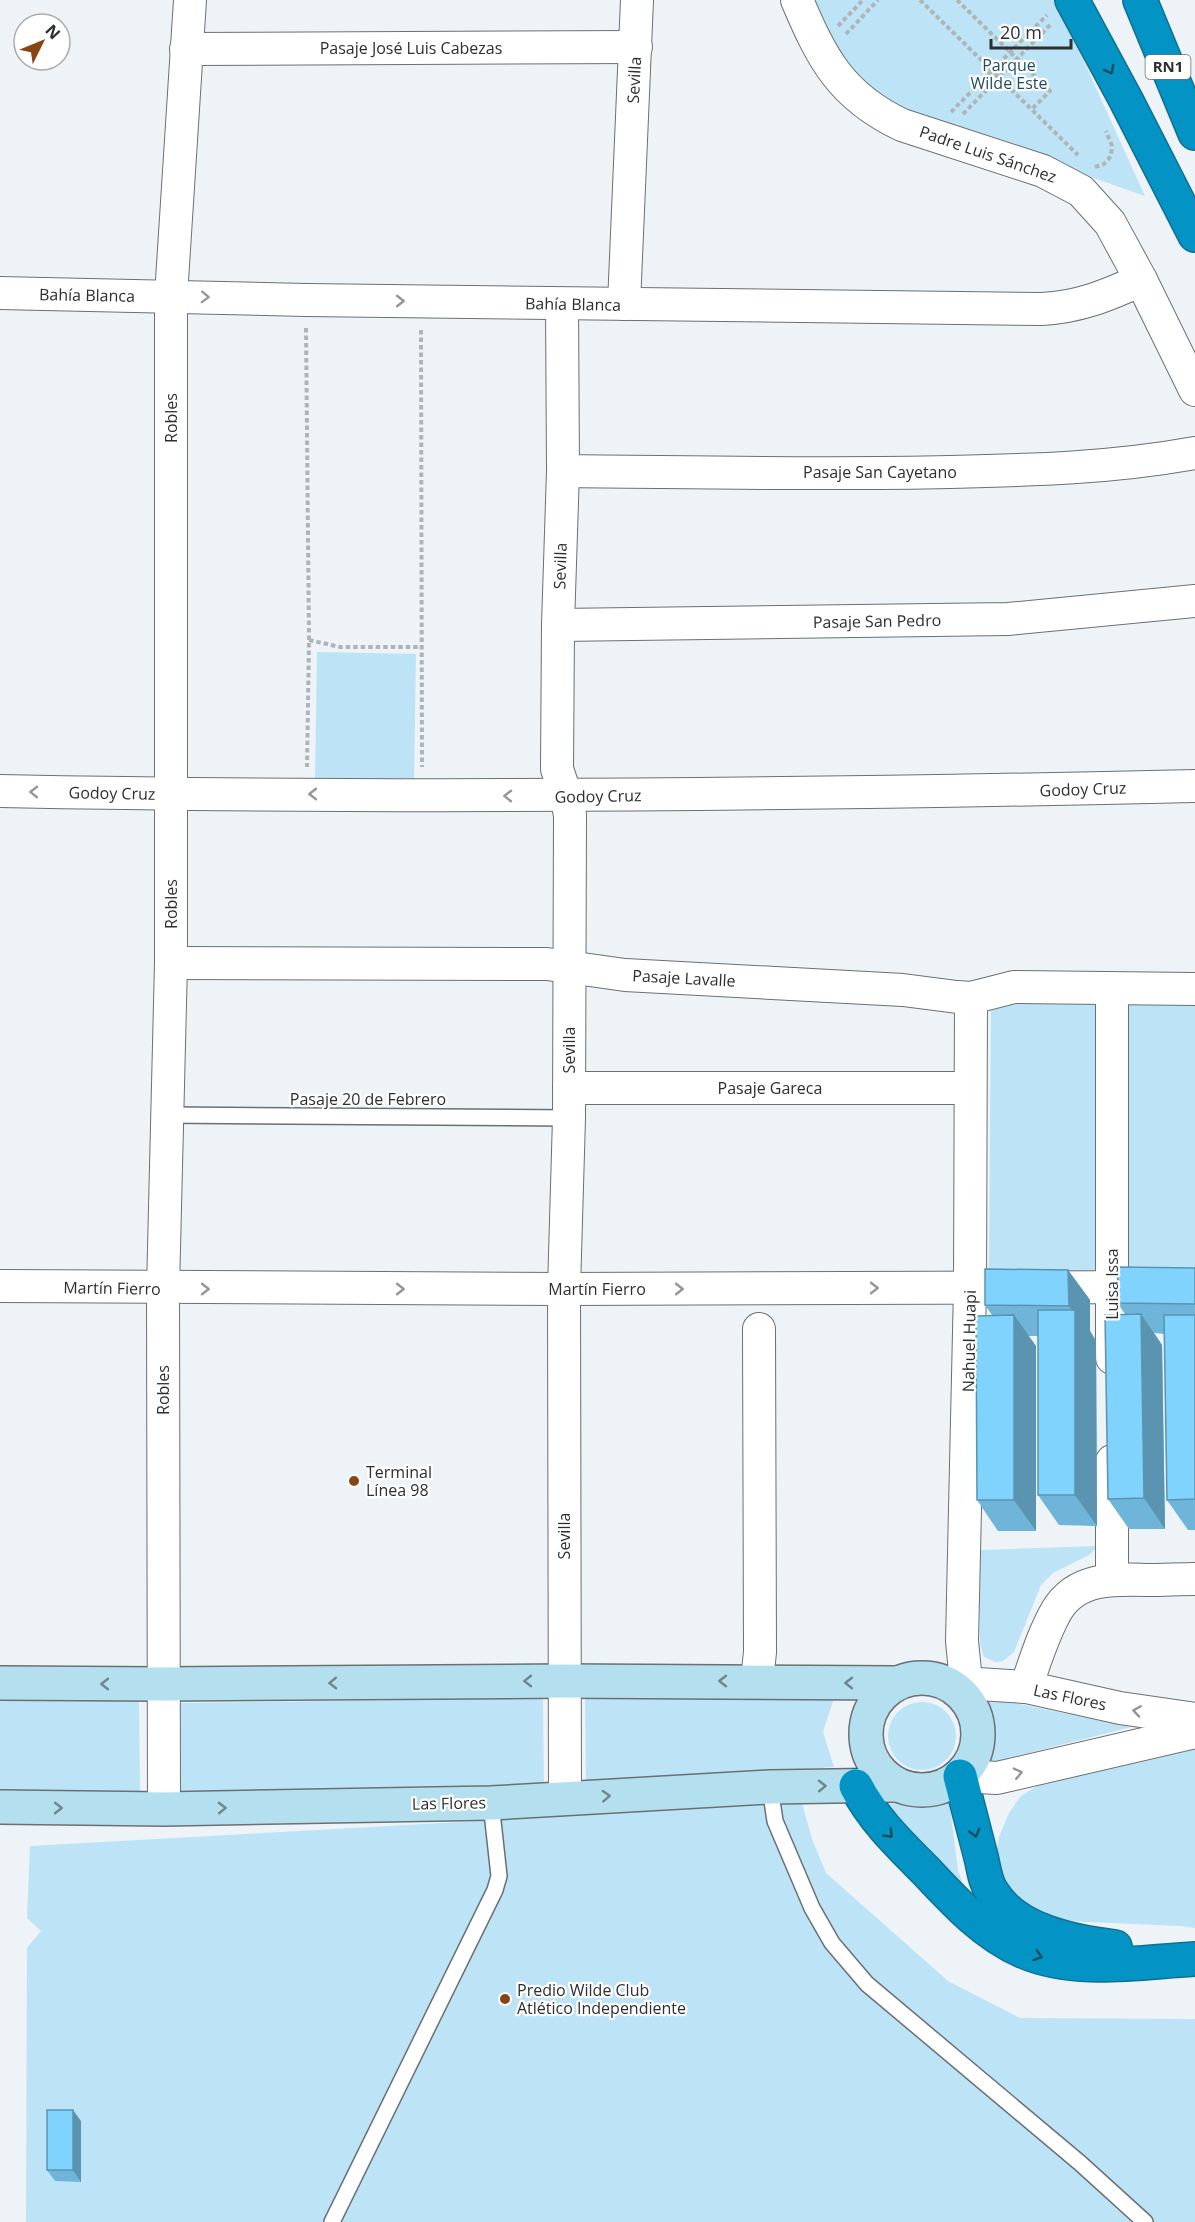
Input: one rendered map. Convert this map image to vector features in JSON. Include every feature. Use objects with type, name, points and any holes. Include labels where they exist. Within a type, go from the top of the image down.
[{"type":"highway","name":"RN1","points":[[1140,0],[1195,133]]},
{"type":"highway","points":[[1061,9],[1126,100],[1195,235]]},
{"type":"highway","points":[[960,1776],[987,1881],[997,1900],[1012,1913],[1050,1934],[1077,1942],[1195,1957]]},
{"type":"highway","points":[[856,1786],[879,1822],[959,1906],[992,1932],[1021,1950],[1038,1957],[1068,1963],[1093,1964],[1195,1957]]},
{"type":"street","name":"Robles","points":[[164,1809],[163,1289],[171,963],[171,296],[190,0]]},
{"type":"street","name":"Sevilla","points":[[624,304],[637,0]]},
{"type":"street","name":"Padre Luis Sánchez","points":[[797,0],[826,62],[842,83],[884,116],[1043,171],[1081,191],[1110,223],[1195,390]]},
{"type":"street","name":"Pasaje José Luis Cabezas","points":[[186,49],[636,47]]},
{"type":"street","name":"Bahía Blanca","points":[[0,293],[562,304],[1042,309],[1066,308],[1141,280]]},
{"type":"street","name":"Sevilla","points":[[562,304],[563,471],[558,625],[557,769],[570,814],[569,1103],[564,1289],[565,1798]]},
{"type":"street","name":"Pasaje San Cayetano","points":[[563,471],[879,473],[1072,469],[1195,453]]},
{"type":"street","name":"Pasaje San Pedro","points":[[558,625],[1008,620],[1195,601]]},
{"type":"street","name":"Godoy Cruz","points":[[0,791],[566,796],[1024,791],[1195,786]]},
{"type":"street","name":"Pasaje Lavalle","points":[[171,963],[547,964],[625,975],[903,990],[971,998],[1014,987],[1195,989]]},
{"type":"street","name":"Luisa Issa","points":[[1112,989],[1112,1392]]},
{"type":"street","name":"Nahuel Huapi","points":[[959,1689],[970,1288],[971,998]]},
{"type":"street","name":"Pasaje Gareca","points":[[569,1103],[970,1089]]},
{"type":"street","name":"Martín Fierro","points":[[0,1286],[163,1289],[1195,1287]]},
{"type":"street","points":[[757,1681],[760,1652],[759,1329]]},
{"type":"street","points":[[1112,1438],[1112,1579]]},
{"type":"street","points":[[1026,1687],[1048,1627],[1066,1598],[1077,1590],[1091,1583],[1112,1579],[1195,1579]]},
{"type":"street","points":[[912,1678],[928,1678],[959,1689],[975,1717],[978,1733],[977,1749],[970,1764],[960,1776],[947,1785],[931,1790],[915,1791],[897,1785],[886,1778],[875,1767],[868,1752],[865,1736],[867,1720],[873,1705],[883,1692],[896,1683],[912,1678]]},
{"type":"street","points":[[0,1683],[757,1681],[896,1683]]},
{"type":"street","name":"Las Flores","points":[[959,1689],[1026,1687],[1120,1708],[1195,1719]]},
{"type":"street","points":[[960,1776],[997,1778],[1195,1732]]},
{"type":"street","name":"Las Flores","points":[[0,1807],[164,1809],[491,1803],[770,1787],[897,1785]]},
{"type":"lane","name":"Pasaje 20 de Febrero","points":[[166,1115],[569,1103]]},
{"type":"lane","points":[[770,1787],[775,1821],[812,1908],[832,1943],[867,1984],[1080,2163],[1145,2222]]},
{"type":"lane","points":[[332,2222],[495,1890],[499,1876],[491,1803]]},
{"type":"path","points":[[838,27],[863,0]]},
{"type":"path","points":[[834,18],[843,37],[878,0]]},
{"type":"path","points":[[920,0],[1080,156]]},
{"type":"path","points":[[957,0],[1050,91],[1032,110]]},
{"type":"path","points":[[944,119],[1011,52],[1061,9]]},
{"type":"path","points":[[962,115],[1018,59],[1061,9]]},
{"type":"path","points":[[1088,164],[1095,167],[1104,164],[1111,156],[1112,146],[1104,125]]},
{"type":"path","points":[[306,300],[309,640],[306,794]]},
{"type":"path","points":[[421,301],[422,795]]},
{"type":"path","points":[[309,640],[340,647],[422,647]]},
{"type":"green space","name":"Parque Wilde Este","points":[[812,0],[1056,0],[1145,196],[882,104],[837,53]]},
{"type":"green space","points":[[317,652],[416,654],[414,781],[315,779]]},
{"type":"green space","points":[[1093,1000],[1098,1006],[1101,1268],[1095,1276],[989,1270],[991,1006],[998,1002]]},
{"type":"green space","points":[[1128,1003],[1195,1003],[1195,1272],[1129,1273]]},
{"type":"green space","points":[[1098,1546],[1089,1555],[1053,1573],[1041,1585],[1014,1652],[1003,1661],[996,1662],[984,1657],[980,1644],[979,1550]]},
{"type":"green space","points":[[585,1695],[835,1695],[823,1732],[834,1767],[586,1785]]},
{"type":"green space","points":[[543,1698],[544,1792],[181,1796],[179,1703]]},
{"type":"green space","points":[[0,1699],[139,1699],[140,1791],[0,1792]]},
{"type":"green space","points":[[996,1699],[1131,1727],[993,1762],[983,1753],[982,1708],[988,1701]]},
{"type":"green space","points":[[929,1702],[941,1708],[950,1717],[956,1729],[954,1749],[946,1760],[929,1770],[915,1770],[898,1760],[890,1749],[888,1729],[898,1712],[909,1704]]},
{"type":"green space","points":[[1195,1744],[1195,1928],[1064,1921],[1032,1912],[1012,1900],[995,1861],[999,1837],[1009,1813],[1021,1796],[1042,1783]]},
{"type":"green space","points":[[949,1801],[958,1870],[969,1902],[885,1804]]},
{"type":"green space","name":"Predio Wilde Club Atlético Independiente","points":[[802,1803],[812,1839],[826,1873],[948,1981],[1020,2018],[1195,2019],[1195,2222],[26,2222],[27,1948],[41,1931],[27,1918],[30,1846]]},
{"type":"building","points":[[1118,1267],[1195,1268],[1195,1304],[1117,1303]]},
{"type":"building","points":[[985,1269],[1068,1270],[1069,1306],[985,1305]]},
{"type":"building","points":[[1038,1310],[1075,1310],[1075,1495],[1038,1495]]},
{"type":"building","points":[[1141,1314],[1144,1498],[1108,1499],[1105,1315]]},
{"type":"building","points":[[1014,1315],[1014,1500],[977,1500],[976,1316]]},
{"type":"building","points":[[1164,1315],[1195,1315],[1195,1499],[1167,1500]]},
{"type":"building","points":[[47,2110],[73,2110],[73,2170],[47,2170]]},
{"type":"place","name":"Terminal Línea 98","points":[[354,1481]]},
{"type":"place","name":"Predio Wilde Club Atlético Independiente","points":[[505,1999]]}]
